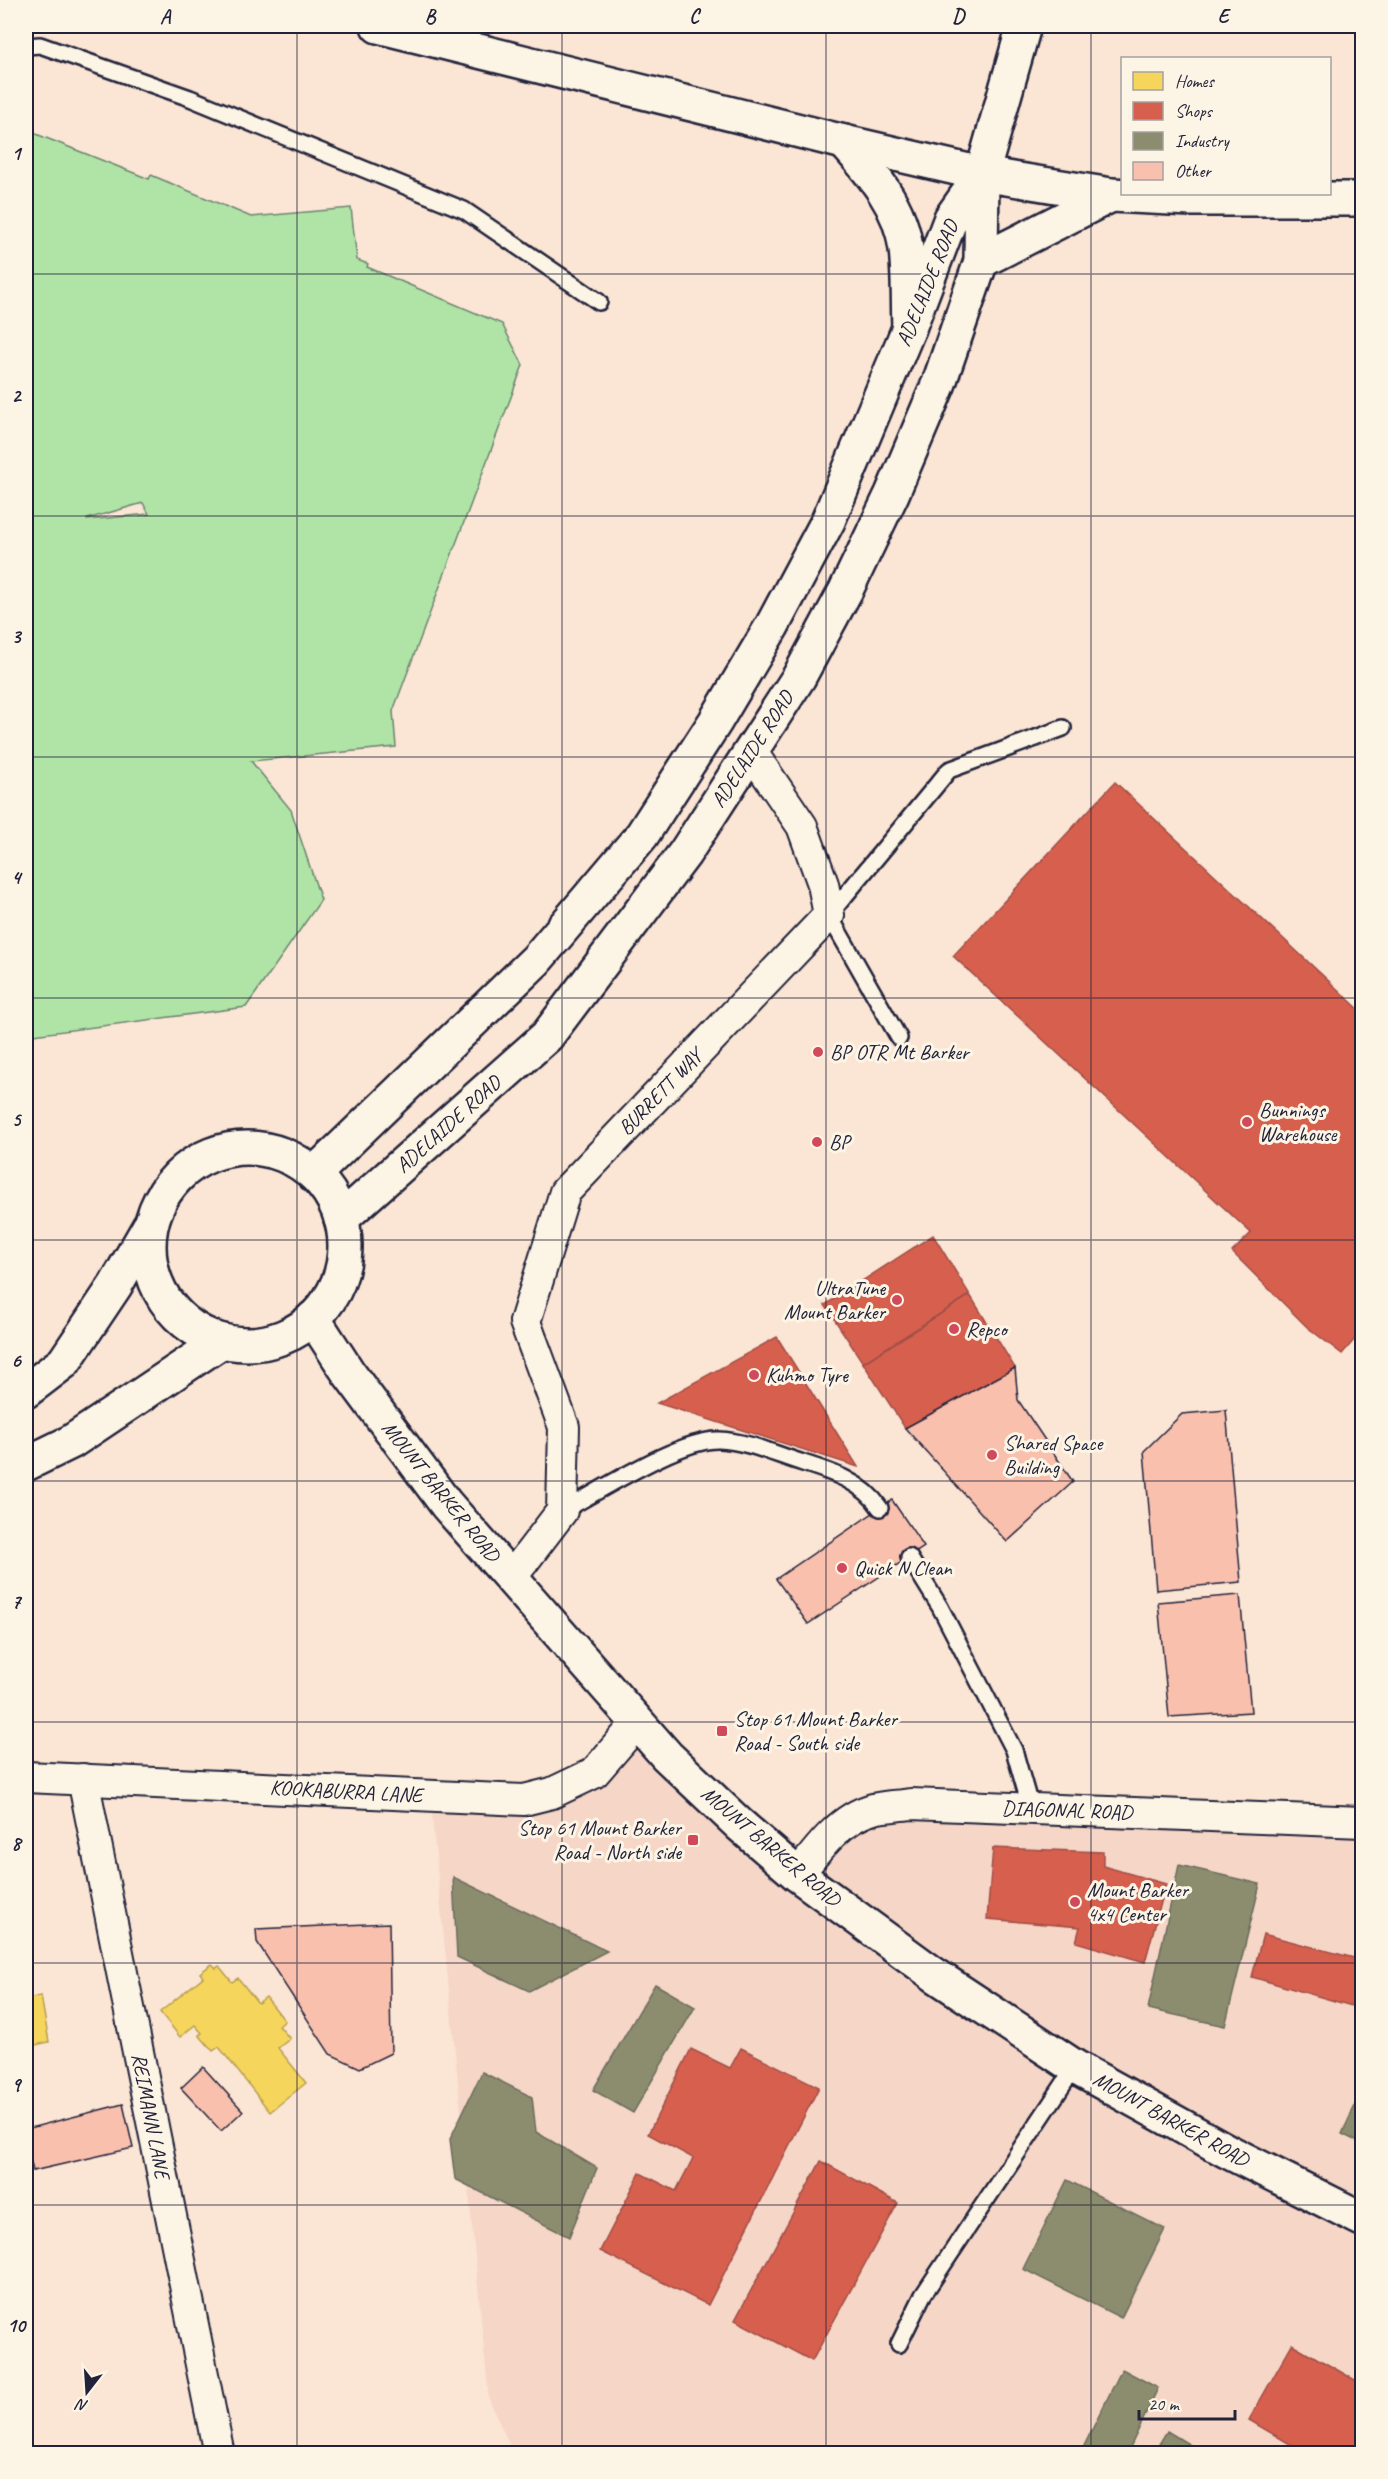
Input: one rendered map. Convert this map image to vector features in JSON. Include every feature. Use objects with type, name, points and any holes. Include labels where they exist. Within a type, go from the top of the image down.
[{"type":"main road","points":[[378,26],[982,174],[1111,195],[1191,199],[1362,199]]},
{"type":"main road","name":"ADELAIDE ROAD","points":[[341,1218],[547,1036],[685,853],[819,644],[892,494],[939,383],[981,261],[982,174],[1024,26]]},
{"type":"main road","points":[[844,142],[885,191],[898,216],[906,248],[909,328]]},
{"type":"main road","name":"ADELAIDE ROAD","points":[[314,1174],[536,960],[642,835],[715,722],[772,626],[822,531],[909,328],[951,218],[982,174]]},
{"type":"main road","points":[[981,261],[1111,195]]},
{"type":"main road","points":[[26,1391],[64,1362],[115,1286],[150,1226],[160,1198],[178,1174],[203,1158],[231,1149],[261,1149],[289,1157],[314,1174],[330,1194],[341,1218],[345,1245],[341,1272],[331,1297],[313,1318],[286,1336],[255,1343],[222,1341],[195,1329],[172,1310],[156,1284],[148,1255],[150,1226]]},
{"type":"main road","name":"MOUNT BARKER ROAD","points":[[313,1318],[348,1372],[446,1504],[667,1756],[798,1875],[935,1975],[1075,2067],[1227,2151],[1362,2219]]},
{"type":"main road","points":[[26,1464],[71,1442],[222,1341]]},
{"type":"street","points":[[751,751],[802,826],[823,884],[829,915]]},
{"type":"street","name":"BURRETT WAY","points":[[562,1511],[564,1427],[525,1322],[565,1192],[829,915]]},
{"type":"street","points":[[511,1578],[562,1511]]},
{"type":"street","name":"KOOKABURRA LANE","points":[[26,1776],[524,1800],[552,1793],[594,1773],[638,1722]]},
{"type":"street","name":"REIMANN LANE","points":[[83,1779],[219,2454]]},
{"type":"street","name":"DIAGONAL ROAD","points":[[798,1875],[819,1847],[842,1825],[871,1810],[911,1804],[1362,1822]]},
{"type":"lane","points":[[26,46],[40,45],[190,98],[464,210],[598,302]]},
{"type":"lane","name":"BURRETT WAY","points":[[829,915],[949,770],[1063,728]]},
{"type":"lane","points":[[829,915],[899,1038]]},
{"type":"lane","points":[[562,1511],[662,1457],[691,1444],[719,1440],[749,1446],[841,1476],[871,1494],[880,1508]]},
{"type":"lane","points":[[909,1557],[940,1607],[1014,1750],[1031,1809]]},
{"type":"lane","points":[[899,2344],[922,2295],[1075,2067]]},
{"type":"shaded area","points":[[638,1722],[798,1874],[871,1810],[1362,1822],[1362,2453],[513,2453],[489,2399],[430,1795],[552,1793]]},
{"type":"green space","points":[[26,130],[149,179],[151,175],[251,217],[351,208],[357,260],[368,264],[367,267],[502,324],[523,365],[393,711],[396,747],[251,761],[291,810],[321,900],[246,1007],[26,1036]],"holes":[[[143,503],[149,514],[87,520]]]},
{"type":"building: Homes","points":[[212,1964],[216,1968],[219,1966],[232,1982],[238,1978],[258,2003],[266,1997],[285,2021],[279,2026],[290,2039],[278,2048],[306,2083],[270,2112],[219,2047],[213,2051],[199,2035],[202,2033],[195,2025],[180,2037],[160,2012],[203,1977],[200,1973]]},
{"type":"building: Homes","points":[[41,1996],[49,2042],[26,2047],[26,1999]]},
{"type":"building: Shops","name":"Bunnings Warehouse","points":[[1115,782],[1362,1012],[1362,1331],[1342,1354],[1307,1327],[1232,1252],[1251,1233],[953,956]]},
{"type":"building: Shops","name":"UltraTune Mount Barker","points":[[933,1235],[970,1295],[863,1363],[825,1305]]},
{"type":"building: Shops","name":"Repco","points":[[970,1295],[1015,1368],[905,1428],[863,1363]]},
{"type":"building: Shops","name":"Kuhmo Tyre","points":[[777,1337],[858,1467],[657,1403]]},
{"type":"building: Shops","name":"Mount Barker 4x4 Center","points":[[993,1848],[1103,1852],[1103,1866],[1166,1884],[1145,1962],[1076,1942],[1080,1927],[987,1919]]},
{"type":"building: Shops","points":[[1263,1934],[1362,1960],[1362,2009],[1252,1977]]},
{"type":"building: Shops","points":[[741,2048],[819,2087],[708,2305],[600,2251],[640,2173],[676,2191],[693,2158],[648,2134],[691,2049],[730,2068]]},
{"type":"building: Shops","points":[[821,2161],[898,2203],[812,2361],[735,2320]]},
{"type":"building: Shops","points":[[1292,2344],[1362,2384],[1362,2454],[1307,2454],[1249,2420]]},
{"type":"building: Industry","points":[[1179,1865],[1260,1884],[1225,2026],[1148,2009]]},
{"type":"building: Industry","points":[[453,1877],[607,1951],[529,1991],[457,1957]]},
{"type":"building: Industry","points":[[655,1984],[695,2007],[633,2113],[593,2090]]},
{"type":"building: Industry","points":[[482,2072],[532,2097],[536,2132],[597,2168],[569,2237],[455,2179],[450,2139]]},
{"type":"building: Industry","points":[[1362,2090],[1362,2144],[1342,2134]]},
{"type":"building: Industry","points":[[1067,2180],[1165,2229],[1121,2318],[1023,2269]]},
{"type":"building: Industry","points":[[1122,2369],[1158,2388],[1127,2454],[1080,2454]]},
{"type":"building: Industry","points":[[1167,2431],[1205,2454],[1153,2454]]},
{"type":"building: Other","name":"Shared Space Building","points":[[1015,1368],[1018,1400],[1073,1482],[1007,1542],[905,1428]]},
{"type":"building: Other","points":[[1226,1410],[1241,1582],[1156,1590],[1144,1451],[1182,1414]]},
{"type":"building: Other","name":"Quick N Clean","points":[[892,1500],[924,1547],[808,1624],[776,1579]]},
{"type":"building: Other","points":[[1240,1595],[1251,1712],[1169,1717],[1158,1602]]},
{"type":"building: Other","points":[[389,1923],[391,2053],[360,2068],[330,2054],[257,1942],[256,1929]]},
{"type":"building: Other","points":[[203,2067],[243,2111],[221,2131],[181,2088]]},
{"type":"building: Other","points":[[123,2104],[133,2148],[33,2171],[26,2142],[26,2129]]},
{"type":"place","name":"BP OTR Mt Barker","points":[[818,1052]]},
{"type":"place","name":"Bunnings Warehouse","points":[[1247,1122]]},
{"type":"place","name":"BP","points":[[817,1142]]},
{"type":"place","name":"UltraTune Mount Barker","points":[[897,1300]]},
{"type":"place","name":"Repco","points":[[954,1329]]},
{"type":"place","name":"Kuhmo Tyre","points":[[754,1375]]},
{"type":"place","name":"Shared Space Building","points":[[992,1455]]},
{"type":"place","name":"Quick N Clean","points":[[842,1568]]},
{"type":"place","name":"Stop 61 Mount Barker Road - South side","points":[[722,1731]]},
{"type":"place","name":"Stop 61 Mount Barker Road - North side","points":[[693,1840]]},
{"type":"place","name":"Mount Barker 4x4 Center","points":[[1075,1902]]}]
